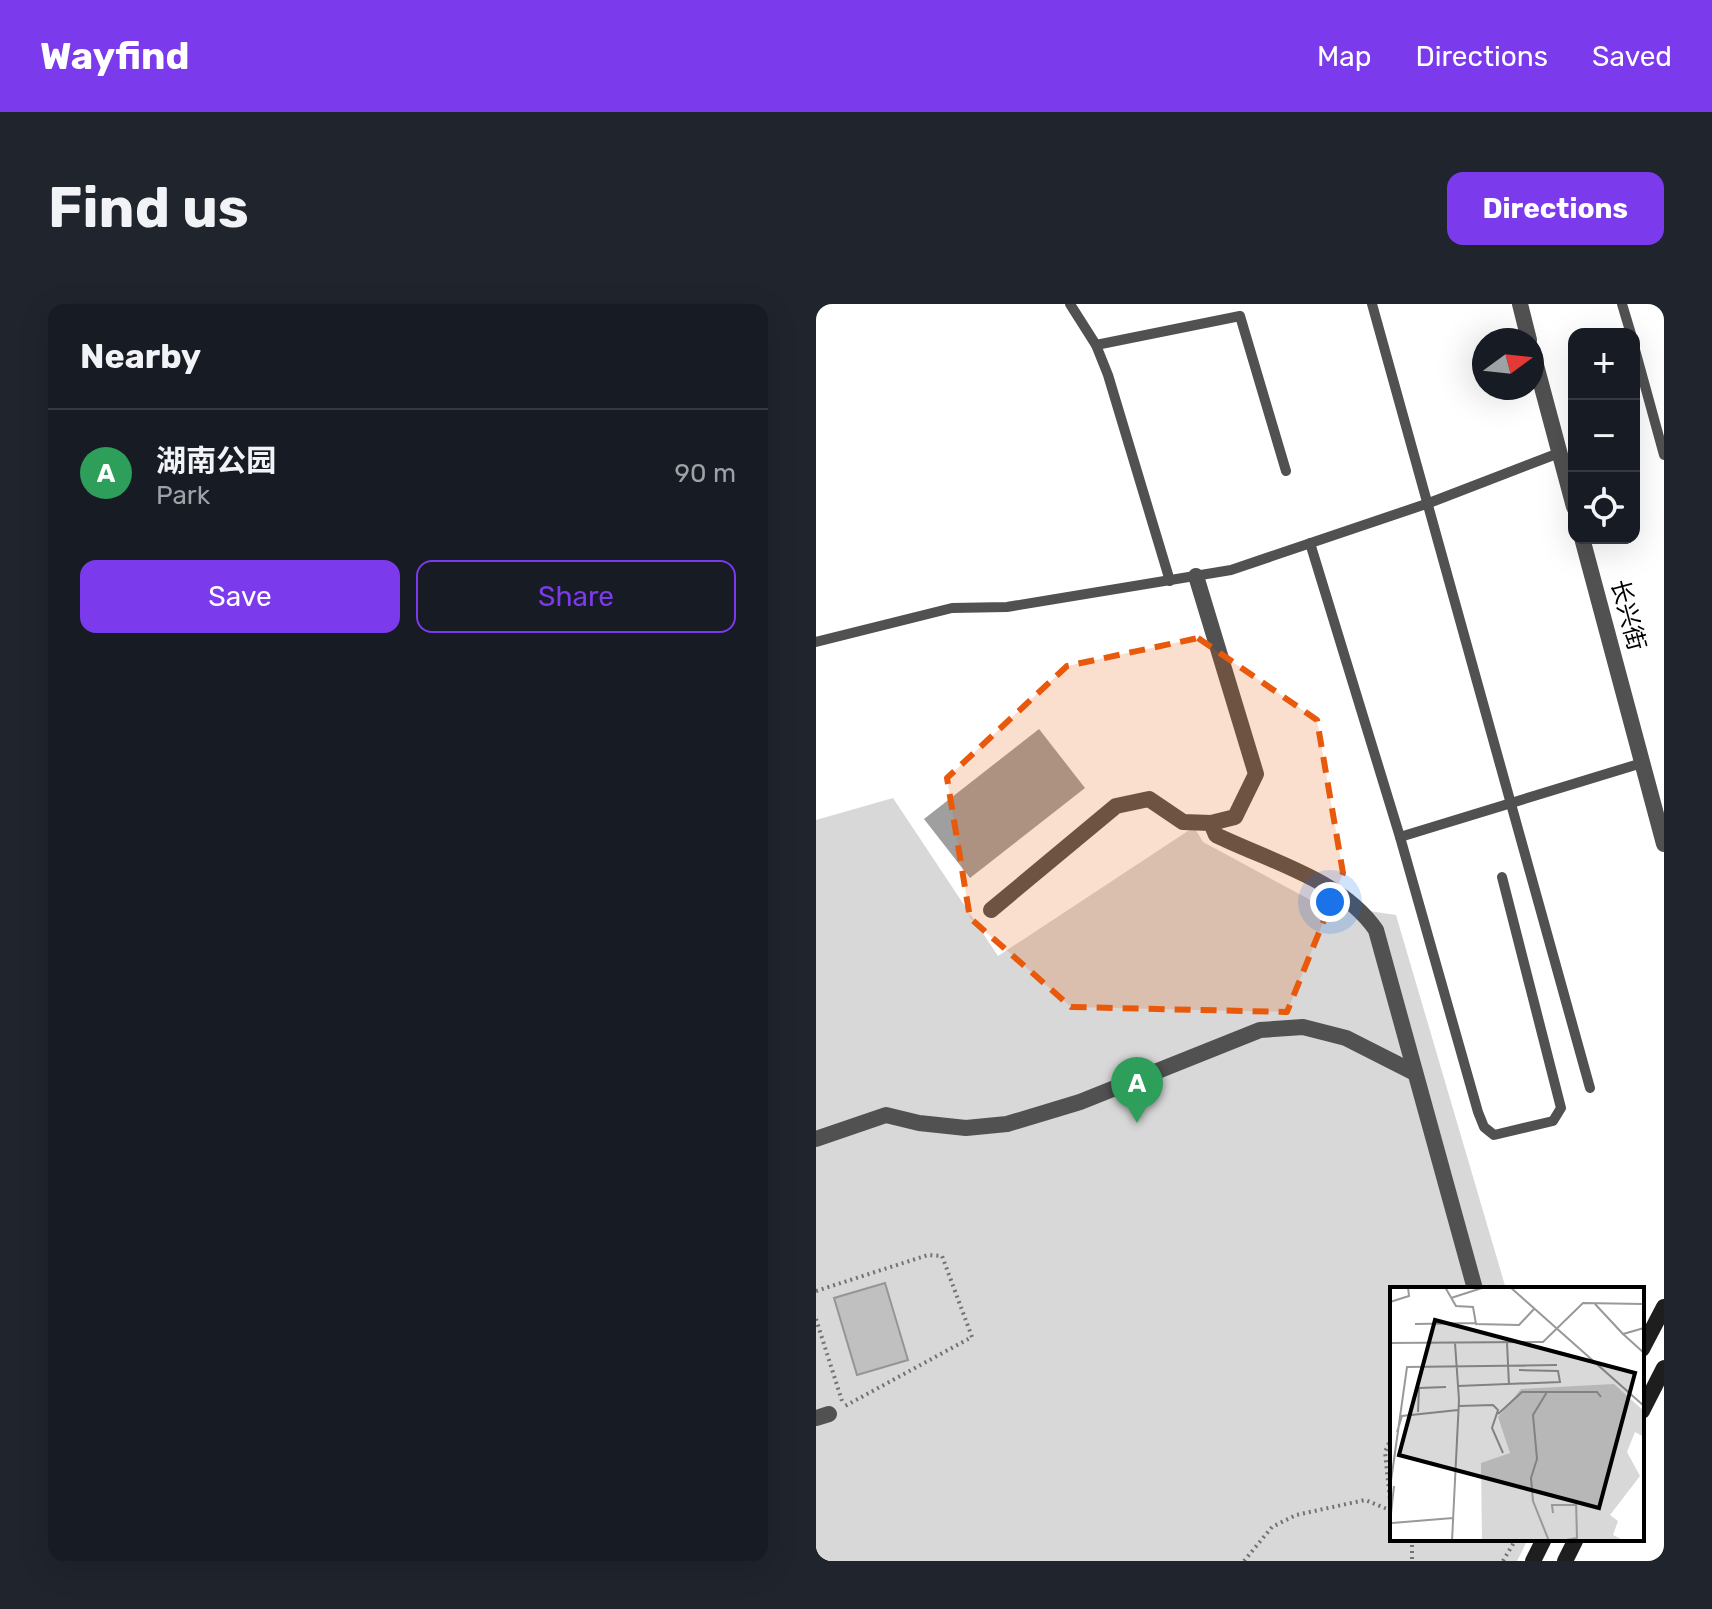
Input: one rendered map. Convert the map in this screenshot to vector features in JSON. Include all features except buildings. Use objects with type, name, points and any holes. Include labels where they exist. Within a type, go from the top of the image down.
[{"type":"main road","points":[[1644,1345],[1664,1307]]},
{"type":"main road","points":[[1644,1407],[1664,1368]]},
{"type":"main road","points":[[1533,1561],[1543,1541]]},
{"type":"main road","points":[[1565,1561],[1575,1541]]},
{"type":"street","points":[[1520,304],[1526,328]]},
{"type":"street","points":[[1544,396],[1568,485]]},
{"type":"street","name":"长兴街","points":[[1584,544],[1664,844]]},
{"type":"street","points":[[991,910],[1116,806],[1149,799],[1183,822],[1211,823],[1235,817],[1256,774],[1196,576]]},
{"type":"street","points":[[1211,823],[1216,835],[1328,887],[1361,908],[1376,930],[1474,1287]]},
{"type":"street","points":[[816,1139],[886,1115],[919,1123],[966,1128],[1007,1124],[1080,1102],[1260,1030],[1303,1027],[1346,1038],[1415,1073]]},
{"type":"lane","points":[[1070,304],[1096,345],[1108,375],[1170,581]]},
{"type":"lane","points":[[1372,304],[1590,1088]]},
{"type":"lane","points":[[1622,304],[1629,328]]},
{"type":"lane","points":[[1096,345],[1240,316],[1286,471]]},
{"type":"lane","points":[[1640,368],[1664,455]]},
{"type":"lane","points":[[816,642],[952,608],[1007,607],[1231,570],[1429,503],[1559,453]]},
{"type":"lane","points":[[1310,543],[1400,837],[1478,1112],[1484,1127],[1494,1135],[1553,1121],[1561,1108],[1502,877]]},
{"type":"lane","points":[[1400,837],[1642,763]]},
{"type":"path","points":[[816,1291],[928,1255],[942,1256],[972,1337],[844,1407],[816,1319]]},
{"type":"path","points":[[1390,1441],[1385,1452],[1390,1493]]},
{"type":"path","points":[[1244,1561],[1272,1527],[1296,1515],[1365,1500],[1390,1509]]},
{"type":"path","points":[[1503,1561],[1515,1541]]},
{"type":"highlighted area","points":[[1198,638],[1317,720],[1343,873],[1287,1012],[1071,1007],[970,918],[947,778],[1067,666]]},
{"type":"shaded area","points":[[1039,729],[1085,788],[970,878],[924,819]]},
{"type":"shaded area","points":[[893,798],[998,956],[1194,827],[1203,842],[1316,903],[1396,915],[1505,1287],[1390,1287],[1390,1541],[1527,1541],[1517,1561],[816,1561],[816,820]]},
{"type":"place","name":"湖南公园","points":[[1137,1123]]}]
